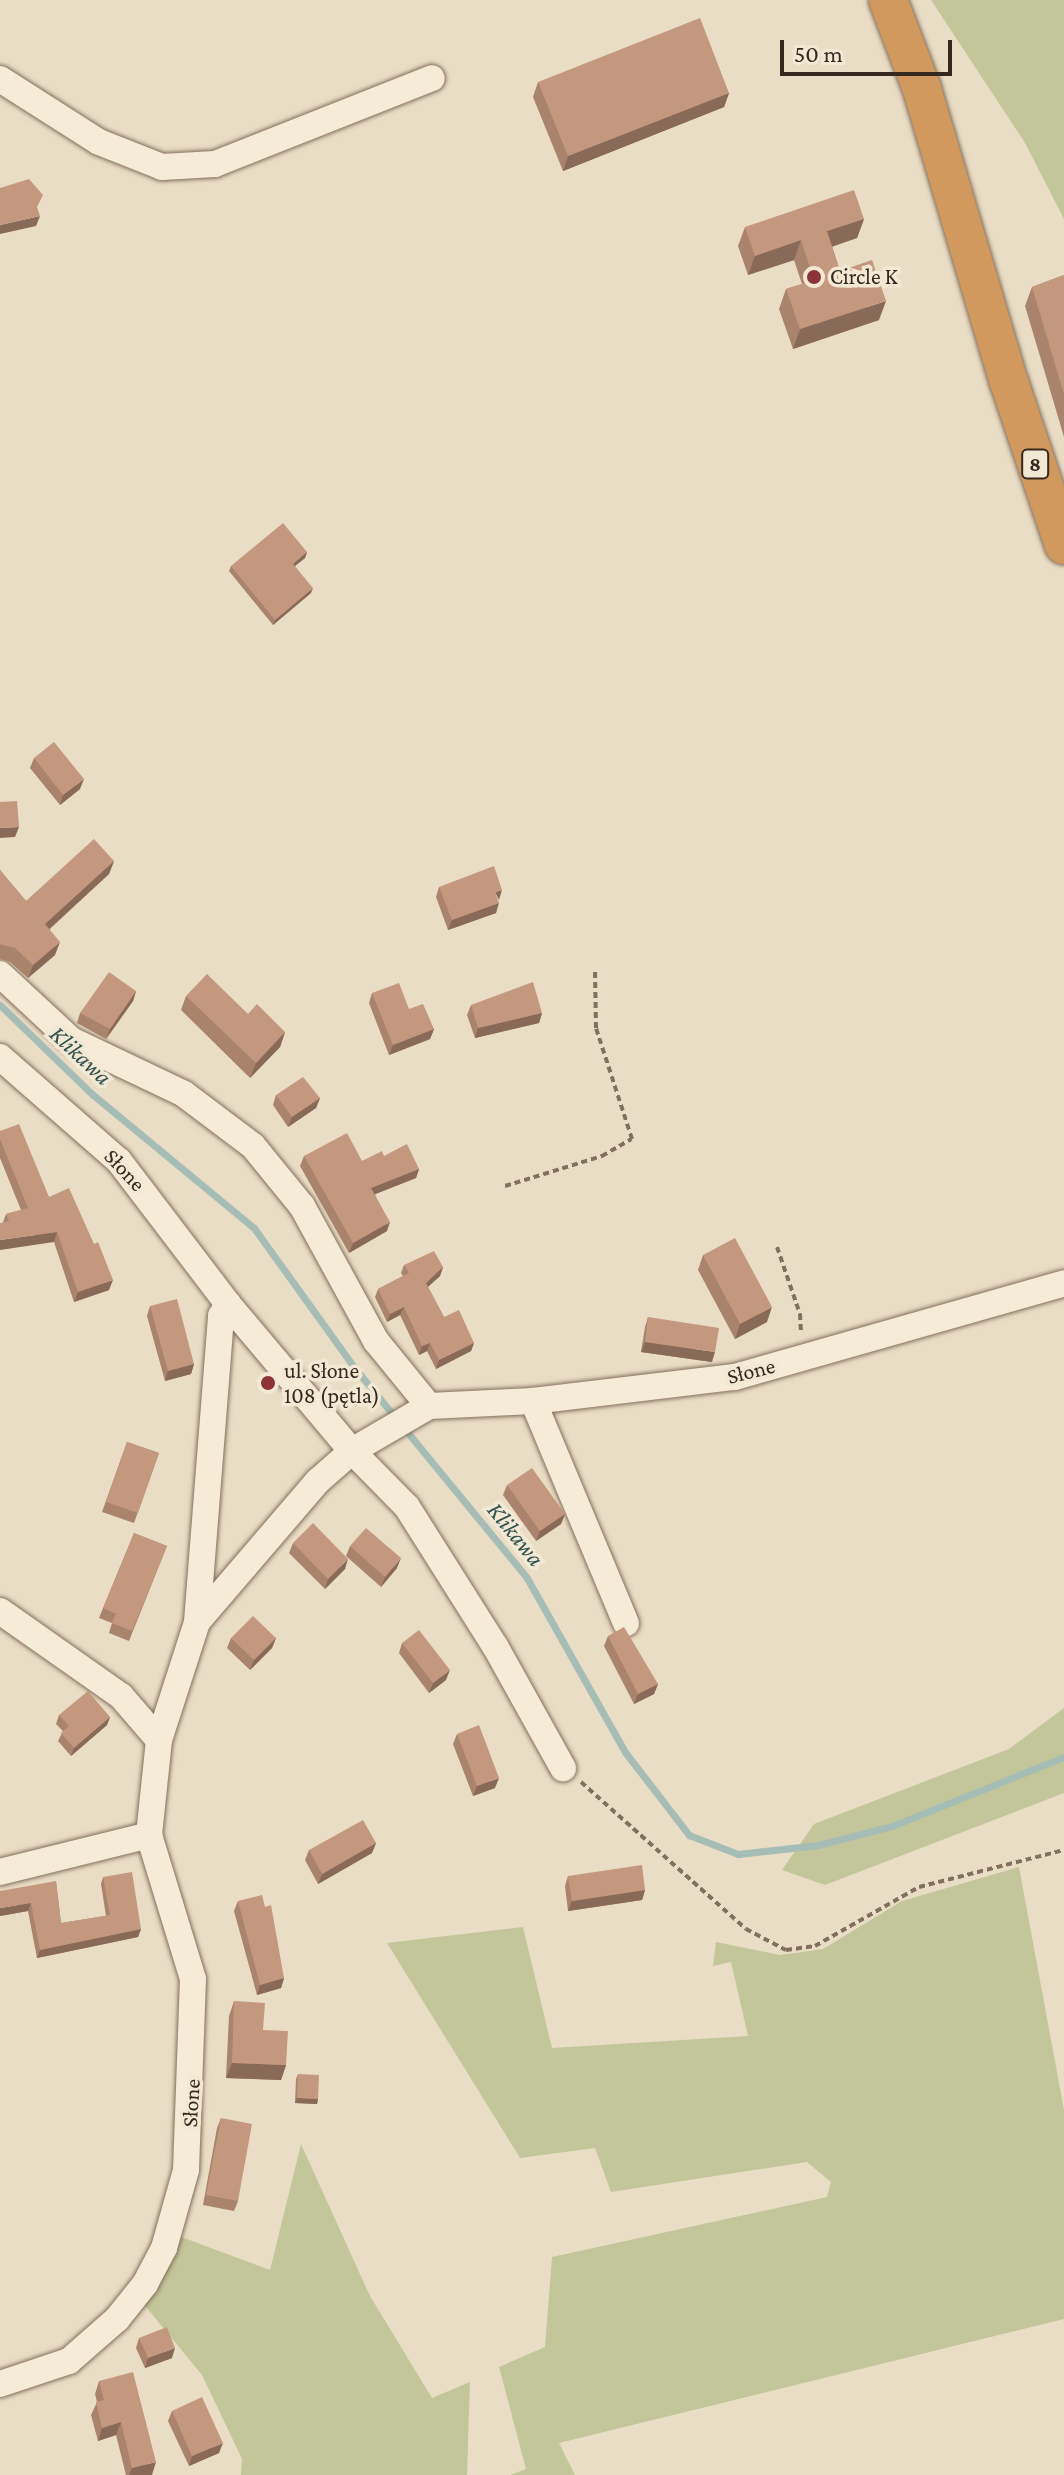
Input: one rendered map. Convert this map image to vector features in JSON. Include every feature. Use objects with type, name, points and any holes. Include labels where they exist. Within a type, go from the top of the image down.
[{"type":"highway","name":"8","points":[[888,0],[922,89],[1009,382],[1064,545]]},
{"type":"street","points":[[0,79],[99,142],[162,167],[215,164],[432,78]]},
{"type":"street","points":[[0,974],[71,1040],[184,1094],[253,1146],[302,1206],[376,1341],[420,1412],[352,1451],[407,1507],[433,1544],[563,1768]]},
{"type":"street","name":"Słone","points":[[0,1057],[119,1161],[228,1304],[352,1451],[256,1548],[197,1622]]},
{"type":"street","name":"Słone","points":[[420,1412],[657,1390],[796,1360],[1064,1283]]},
{"type":"street","name":"Słone","points":[[0,2384],[69,2361],[117,2319],[164,2248],[186,2170],[193,1979],[149,1835],[159,1740],[197,1622],[221,1316],[228,1304]]},
{"type":"street","points":[[533,1401],[626,1623]]},
{"type":"street","points":[[0,1611],[121,1696],[159,1740]]},
{"type":"street","points":[[0,1872],[149,1835]]},
{"type":"path","points":[[505,1186],[602,1156],[632,1139],[596,1028],[595,968]]},
{"type":"path","points":[[777,1247],[800,1314],[796,1360]]},
{"type":"path","points":[[563,1768],[746,1929],[786,1950],[815,1946],[919,1887],[1064,1850]]},
{"type":"green space","points":[[931,0],[1064,0],[1064,219],[1025,143]]},
{"type":"green space","points":[[1064,1708],[1064,1793],[825,1885],[782,1870],[814,1824],[1009,1749]]},
{"type":"green space","points":[[1019,1867],[1064,2110],[1064,2319],[559,2443],[575,2475],[510,2475],[526,2469],[499,2367],[545,2347],[552,2257],[827,2197],[831,2182],[807,2162],[611,2192],[595,2148],[520,2158],[387,1943],[523,1927],[552,2048],[748,2036],[731,1962],[713,1966],[716,1942],[780,1955],[823,1949],[902,1901]]},
{"type":"green space","points":[[301,2144],[370,2296],[432,2398],[470,2382],[467,2475],[241,2475],[242,2459],[202,2375],[142,2302],[176,2235],[270,2270]]},
{"type":"building","points":[[700,18],[729,93],[568,156],[538,82]]},
{"type":"building","points":[[29,179],[43,195],[37,207],[40,216],[0,225],[0,188]]},
{"type":"building","points":[[854,190],[864,219],[827,231],[840,271],[872,260],[886,301],[800,329],[786,289],[814,280],[801,240],[755,256],[745,227]]},
{"type":"building","points":[[1064,275],[1064,394],[1032,287]]},
{"type":"building","points":[[283,523],[307,552],[293,564],[313,588],[275,620],[231,566]]},
{"type":"building","points":[[54,742],[84,779],[63,795],[34,758]]},
{"type":"building","points":[[17,801],[19,827],[0,828],[0,802]]},
{"type":"building","points":[[94,839],[114,861],[45,924],[60,942],[33,965],[15,948],[2,945],[0,870],[26,901]]},
{"type":"building","points":[[494,866],[502,890],[495,892],[499,903],[452,920],[439,887]]},
{"type":"building","points":[[109,972],[136,991],[110,1029],[80,1013]]},
{"type":"building","points":[[207,974],[248,1014],[257,1004],[285,1032],[256,1063],[186,996]]},
{"type":"building","points":[[533,982],[542,1013],[478,1028],[471,1005]]},
{"type":"building","points":[[399,983],[409,1009],[423,1004],[434,1029],[393,1045],[372,993]]},
{"type":"building","points":[[303,1077],[320,1098],[292,1117],[276,1095]]},
{"type":"building","points":[[19,1124],[49,1197],[69,1188],[94,1244],[98,1242],[113,1280],[78,1292],[57,1232],[0,1240],[0,1223],[9,1221],[6,1214],[28,1208],[0,1139],[0,1131]]},
{"type":"building","points":[[347,1133],[362,1161],[382,1151],[384,1156],[407,1144],[419,1169],[371,1188],[390,1222],[353,1243],[304,1156]]},
{"type":"building","points":[[735,1238],[772,1307],[740,1324],[703,1255]]},
{"type":"building","points":[[434,1251],[443,1267],[426,1283],[444,1317],[459,1310],[474,1343],[439,1360],[430,1343],[422,1346],[404,1307],[390,1314],[378,1289],[409,1273],[404,1265]]},
{"type":"building","points":[[177,1299],[194,1364],[168,1371],[150,1306]]},
{"type":"building","points":[[648,1317],[719,1328],[715,1352],[645,1342]]},
{"type":"building","points":[[127,1442],[159,1453],[138,1513],[106,1502]]},
{"type":"building","points":[[532,1468],[565,1514],[540,1531],[507,1485]]},
{"type":"building","points":[[313,1523],[348,1559],[328,1579],[293,1543]]},
{"type":"building","points":[[366,1528],[401,1558],[385,1577],[350,1546]]},
{"type":"building","points":[[134,1533],[167,1546],[132,1631],[112,1623],[116,1614],[103,1608]]},
{"type":"building","points":[[253,1616],[276,1638],[254,1660],[231,1638]]},
{"type":"building","points":[[624,1627],[658,1684],[638,1694],[608,1636]]},
{"type":"building","points":[[419,1630],[450,1670],[433,1683],[402,1643]]},
{"type":"building","points":[[88,1691],[110,1717],[74,1748],[61,1733],[69,1726],[59,1715]]},
{"type":"building","points":[[479,1725],[499,1778],[477,1786],[457,1734]]},
{"type":"building","points":[[363,1820],[376,1843],[322,1874],[309,1850]]},
{"type":"building","points":[[642,1865],[645,1890],[572,1901],[568,1876]]},
{"type":"building","points":[[132,1872],[141,1929],[40,1950],[31,1903],[0,1908],[0,1891],[56,1881],[61,1923],[110,1915],[103,1877]]},
{"type":"building","points":[[262,1895],[265,1907],[271,1905],[284,1978],[260,1985],[238,1901]]},
{"type":"building","points":[[234,2001],[265,2003],[263,2030],[288,2031],[286,2065],[232,2063]]},
{"type":"building","points":[[298,2074],[319,2075],[318,2099],[297,2098]]},
{"type":"building","points":[[221,2118],[252,2124],[238,2201],[206,2195]]},
{"type":"building","points":[[167,2327],[175,2348],[148,2358],[139,2338]]},
{"type":"building","points":[[133,2372],[156,2462],[132,2468],[121,2422],[102,2428],[96,2402],[104,2400],[99,2381]]},
{"type":"building","points":[[202,2397],[223,2443],[192,2456],[172,2411]]},
{"type":"waterway","name":"Klikawa","points":[[0,1005],[92,1094],[254,1228],[353,1366],[527,1578],[625,1752],[689,1835],[738,1854],[818,1845],[892,1826],[1064,1757]]},
{"type":"place","name":"Circle K","points":[[814,277]]},
{"type":"place","name":"ul. Słone 108 (pętla)","points":[[268,1383]]}]
